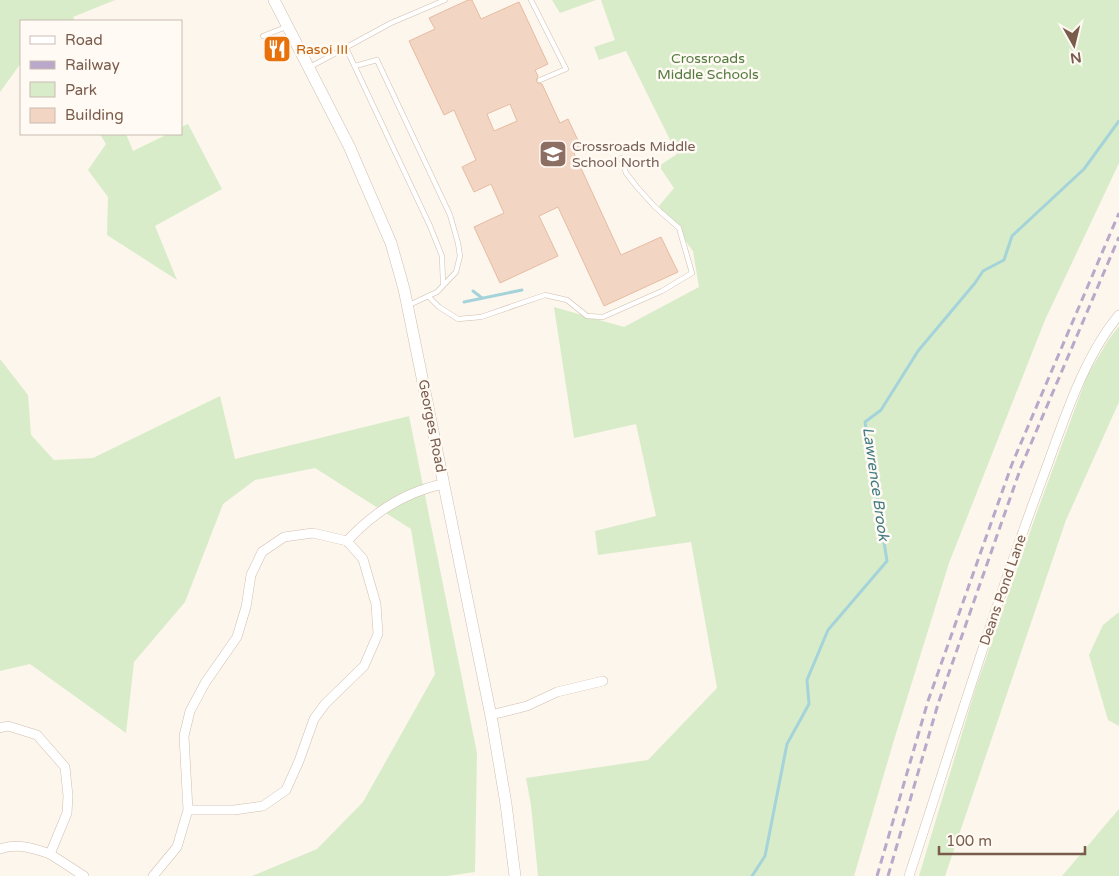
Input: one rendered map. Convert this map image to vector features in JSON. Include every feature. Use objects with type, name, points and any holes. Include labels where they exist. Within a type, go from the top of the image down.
[{"type":"street","name":"Georges Road","points":[[274,0],[349,146],[390,243],[408,306],[490,715],[506,804],[515,876]]},
{"type":"street","name":"Deans Pond Lane","points":[[909,876],[1018,545],[1074,394],[1104,333],[1119,315]]},
{"type":"street","points":[[347,540],[364,522],[390,505],[418,491],[443,484]]},
{"type":"street","points":[[153,876],[177,847],[188,810],[184,736],[190,711],[205,683],[237,637],[246,607],[250,575],[262,552],[284,537],[313,533],[347,540],[363,559],[376,604],[378,634],[364,666],[325,704],[314,719],[286,790],[263,806],[234,810],[188,810]]},
{"type":"street","points":[[490,715],[527,706],[557,692],[602,681]]},
{"type":"street","points":[[0,728],[8,726],[37,736],[65,767],[68,813],[50,854]]},
{"type":"street","points":[[0,849],[9,846],[29,847],[50,854],[84,876]]},
{"type":"lane","points":[[309,68],[391,23],[445,0]]},
{"type":"lane","points":[[531,0],[566,69],[540,80]]},
{"type":"lane","points":[[263,36],[288,26]]},
{"type":"lane","points":[[346,48],[430,226],[442,256],[443,285]]},
{"type":"lane","points":[[355,66],[377,60],[450,215],[458,243],[460,256],[456,272],[437,292],[408,306]]},
{"type":"lane","points":[[428,296],[439,307],[458,319],[481,317],[545,296],[567,300],[587,316],[603,317],[662,291],[692,273],[679,228],[654,207],[637,187],[626,173],[621,158]]},
{"type":"green space","points":[[0,0],[115,0],[73,17],[74,20],[20,20],[20,64],[0,92]]},
{"type":"green space","points":[[552,0],[596,0],[560,13]]},
{"type":"green space","name":"Crossroads Middle Schools","points":[[601,0],[1119,0],[1119,163],[1045,320],[949,563],[854,876],[538,876],[531,805],[526,778],[648,760],[717,688],[691,542],[598,555],[595,531],[656,516],[636,424],[574,438],[554,307],[624,327],[699,287],[693,251],[659,206],[674,188],[659,166],[677,154],[626,51],[599,60],[594,47],[615,40]]},
{"type":"green space","points":[[188,124],[222,189],[155,226],[177,280],[107,235],[108,197],[88,170],[106,144],[101,135],[126,135],[133,151],[166,135],[182,135],[182,127]]},
{"type":"green space","points":[[1119,326],[1119,402],[1066,520],[945,876],[919,876],[976,687],[1037,512],[1087,376]]},
{"type":"green space","points":[[0,359],[28,395],[31,435],[54,460],[93,458],[220,396],[235,459],[409,416],[477,753],[475,872],[447,876],[252,876],[317,849],[363,802],[435,674],[411,529],[315,468],[255,480],[223,504],[185,602],[134,662],[126,733],[30,664],[0,671]]},
{"type":"green space","points":[[1119,612],[1119,726],[1108,720],[1089,655],[1103,625]]},
{"type":"green space","points":[[1119,809],[1119,876],[1062,876]]},
{"type":"building","name":"Crossroads Middle School North","points":[[468,0],[472,0],[481,19],[519,2],[548,64],[535,70],[538,76],[536,81],[542,84],[560,123],[568,119],[582,149],[574,153],[621,255],[661,237],[678,272],[604,306],[558,207],[539,216],[558,256],[500,283],[474,227],[504,213],[491,184],[474,192],[462,167],[476,160],[454,110],[444,115],[409,41],[435,29],[429,18]],"holes":[[[510,104],[517,121],[494,131],[487,114]]]},
{"type":"waterway","name":"Lawrence Brook","points":[[752,876],[765,856],[787,744],[809,704],[807,680],[828,630],[887,561],[865,422],[881,410],[918,351],[983,271],[1004,260],[1012,236],[1084,169],[1119,121]]},
{"type":"waterway","points":[[464,302],[522,290]]},
{"type":"waterway","points":[[473,291],[482,298]]},
{"type":"railway","points":[[877,876],[928,701],[1012,464],[1119,213]]},
{"type":"railway","points":[[888,876],[938,704],[1021,467],[1119,237]]},
{"type":"place","name":"Rasoi III","points":[[277,49]]},
{"type":"place","name":"Crossroads Middle School North","points":[[553,154]]}]
